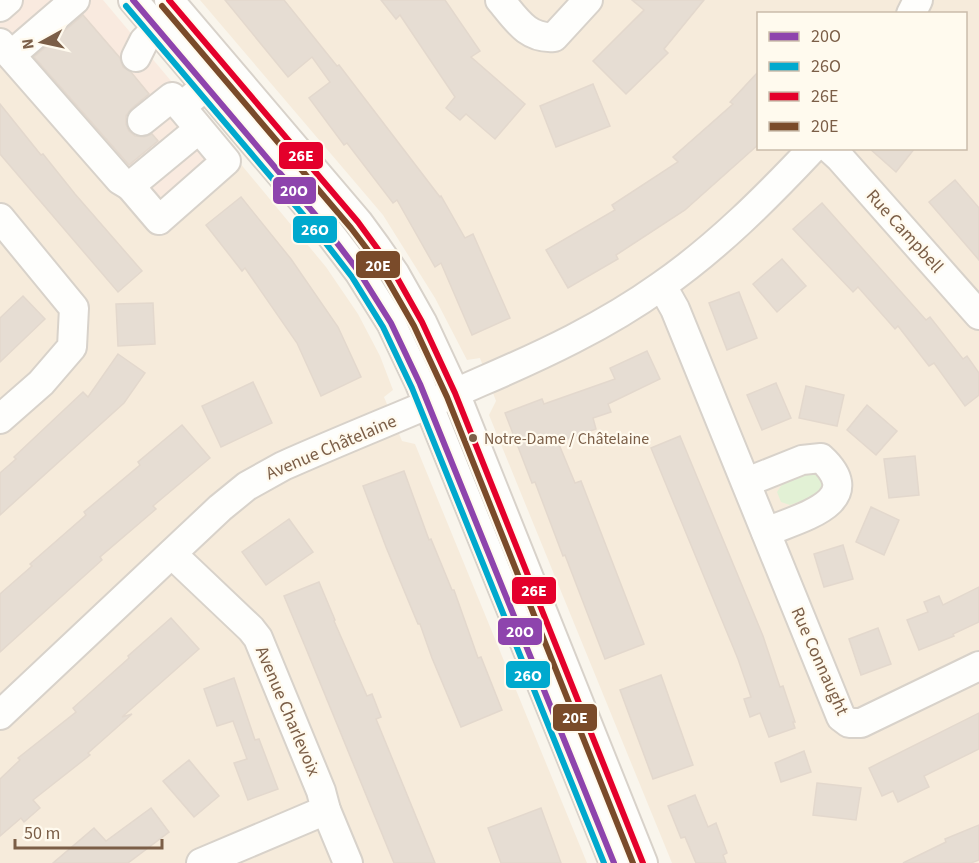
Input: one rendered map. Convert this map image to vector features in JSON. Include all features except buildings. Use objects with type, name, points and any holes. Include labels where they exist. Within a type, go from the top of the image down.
[{"type":"street","points":[[0,7],[8,0]]},
{"type":"street","points":[[75,0],[5,49],[120,180],[130,186],[159,220],[251,139]]},
{"type":"street","points":[[133,0],[157,28],[216,78],[358,222],[395,274],[422,322],[455,393],[644,863]]},
{"type":"street","points":[[169,0],[251,139],[318,218],[359,272],[395,331],[428,405],[614,863]]},
{"type":"street","points":[[500,0],[527,31],[541,38],[555,37],[588,0]]},
{"type":"street","points":[[136,57],[144,41],[157,28]]},
{"type":"street","points":[[181,107],[216,78]]},
{"type":"street","points":[[142,121],[172,97],[226,161]]},
{"type":"street","points":[[130,186],[199,129]]},
{"type":"street","name":"Avenue Châtelaine","points":[[0,716],[227,502],[262,476],[536,359],[584,334],[662,286],[729,232],[811,150]]},
{"type":"street","name":"Rue Campbell","points":[[831,150],[979,315]]},
{"type":"street","points":[[0,218],[74,308],[72,347],[41,383],[0,419]]},
{"type":"street","name":"Rue Connaught","points":[[662,286],[675,309],[747,482],[841,717],[849,723],[861,723],[979,666]]},
{"type":"street","points":[[747,482],[802,459],[821,458],[834,470],[837,489],[834,499],[825,507],[766,532]]},
{"type":"street","name":"Avenue Charlevoix","points":[[172,554],[258,638],[348,863]]},
{"type":"street","points":[[201,863],[326,810]]},
{"type":"shaded area","points":[[0,0],[103,0],[239,162],[161,232],[0,48]]},
{"type":"shaded area","points":[[200,0],[979,0],[979,863],[672,863],[489,415],[496,401],[480,358],[467,360],[435,298],[383,215]]},
{"type":"shaded area","points":[[0,48],[239,162],[326,267],[358,314],[380,356],[393,390],[384,397],[402,441],[415,444],[587,863],[0,863]]},
{"type":"green space","points":[[808,473],[820,479],[822,484],[818,495],[790,505],[781,502],[777,492],[783,483]]},
{"type":"transit line","name":"20O","points":[[133,0],[318,218],[359,272],[391,323],[420,384],[614,863]]},
{"type":"transit line","name":"26E","points":[[169,0],[358,222],[395,274],[422,322],[455,393],[643,863]]},
{"type":"transit line","name":"26O","points":[[126,6],[311,224],[352,277],[383,327],[412,388],[604,863]]},
{"type":"transit line","name":"20E","points":[[162,6],[351,228],[387,279],[414,326],[447,397],[633,863]]},
{"type":"place","name":"Notre-Dame / Châtelaine","points":[[473,438]]}]
